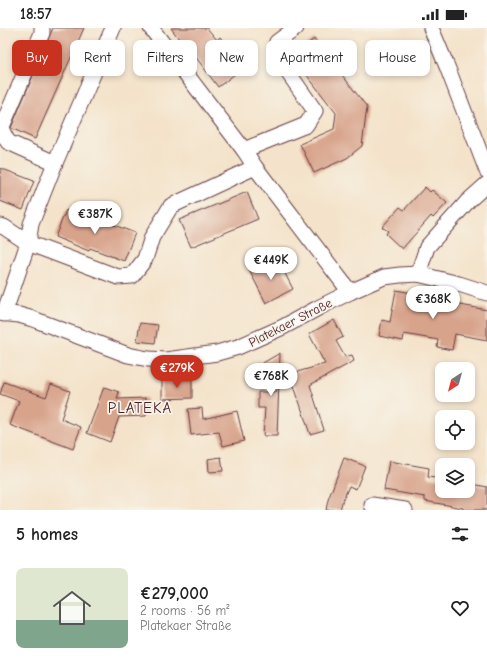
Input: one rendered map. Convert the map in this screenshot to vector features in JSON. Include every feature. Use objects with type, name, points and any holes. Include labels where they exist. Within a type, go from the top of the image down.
[{"type":"street","points":[[42,28],[42,33],[1,129],[8,142],[55,163]]},
{"type":"street","points":[[2,313],[28,243],[31,224],[55,163],[113,28]]},
{"type":"street","points":[[151,28],[350,292]]},
{"type":"street","points":[[244,150],[306,124],[315,111],[278,58],[276,42],[296,28]]},
{"type":"street","points":[[431,28],[487,171]]},
{"type":"street","points":[[0,226],[4,227],[28,243],[118,277],[132,276],[145,259],[152,237],[171,206],[255,167]]},
{"type":"street","points":[[418,274],[428,247],[468,201],[487,184]]},
{"type":"street","name":"Platekaer Straße","points":[[2,313],[19,315],[33,319],[128,355],[148,359],[166,360],[217,353],[238,348],[283,327],[350,292],[384,277],[400,274],[418,274],[459,284],[487,293]]},
{"type":"street","points":[[372,505],[405,510]]},
{"type":"building","points":[[53,28],[84,28],[79,40],[70,40],[70,60],[35,139],[11,128],[33,76],[62,76],[62,40],[48,40]]},
{"type":"building","points":[[171,28],[207,28],[217,40],[205,40],[205,69],[197,59],[197,40],[180,40]]},
{"type":"building","points":[[210,76],[232,76],[218,87]]},
{"type":"building","points":[[307,76],[343,76],[367,107],[362,146],[347,158],[314,173],[300,144],[334,129],[336,113]]},
{"type":"building","points":[[0,168],[34,181],[23,210],[0,201]]},
{"type":"building","points":[[425,187],[430,192],[432,190],[447,203],[433,218],[431,216],[402,249],[386,234],[388,231],[382,227],[400,207],[404,210]]},
{"type":"building","points":[[247,192],[258,219],[191,247],[179,220]]},
{"type":"building","points":[[66,210],[100,223],[101,220],[135,233],[124,261],[90,248],[89,251],[55,237]]},
{"type":"building","points":[[268,261],[271,268],[280,264],[293,289],[266,303],[249,270]]},
{"type":"building","points":[[396,290],[450,300],[450,303],[487,310],[487,340],[455,334],[452,350],[437,347],[438,340],[404,334],[403,341],[379,336],[382,320],[390,322]]},
{"type":"building","points":[[334,320],[343,337],[336,341],[345,357],[352,355],[354,361],[310,385],[324,430],[310,434],[290,374],[325,364],[309,334]]},
{"type":"building","points":[[140,323],[158,325],[155,343],[137,341]]},
{"type":"building","points":[[280,353],[277,436],[263,436],[265,408],[258,408],[258,392],[277,392],[261,364]]},
{"type":"building","points":[[162,379],[192,379],[192,398],[162,399]]},
{"type":"building","points":[[4,382],[46,397],[51,384],[70,391],[61,419],[81,427],[73,449],[10,425],[19,401],[0,394]]},
{"type":"building","points":[[104,387],[119,392],[117,399],[146,398],[146,416],[119,417],[110,442],[87,433]]},
{"type":"building","points":[[202,408],[203,419],[237,411],[244,441],[223,446],[219,432],[191,435],[188,409]]},
{"type":"building","points":[[221,457],[223,471],[209,472],[208,459]]},
{"type":"building","points":[[344,458],[365,466],[356,489],[349,486],[340,510],[326,510],[328,500]]},
{"type":"building","points":[[389,461],[429,468],[428,477],[435,478],[435,498],[475,498],[475,484],[487,487],[487,510],[463,510],[463,508],[425,501],[425,497],[384,490]]},
{"type":"district","name":"PLATEKA","points":[[140,408]]}]
